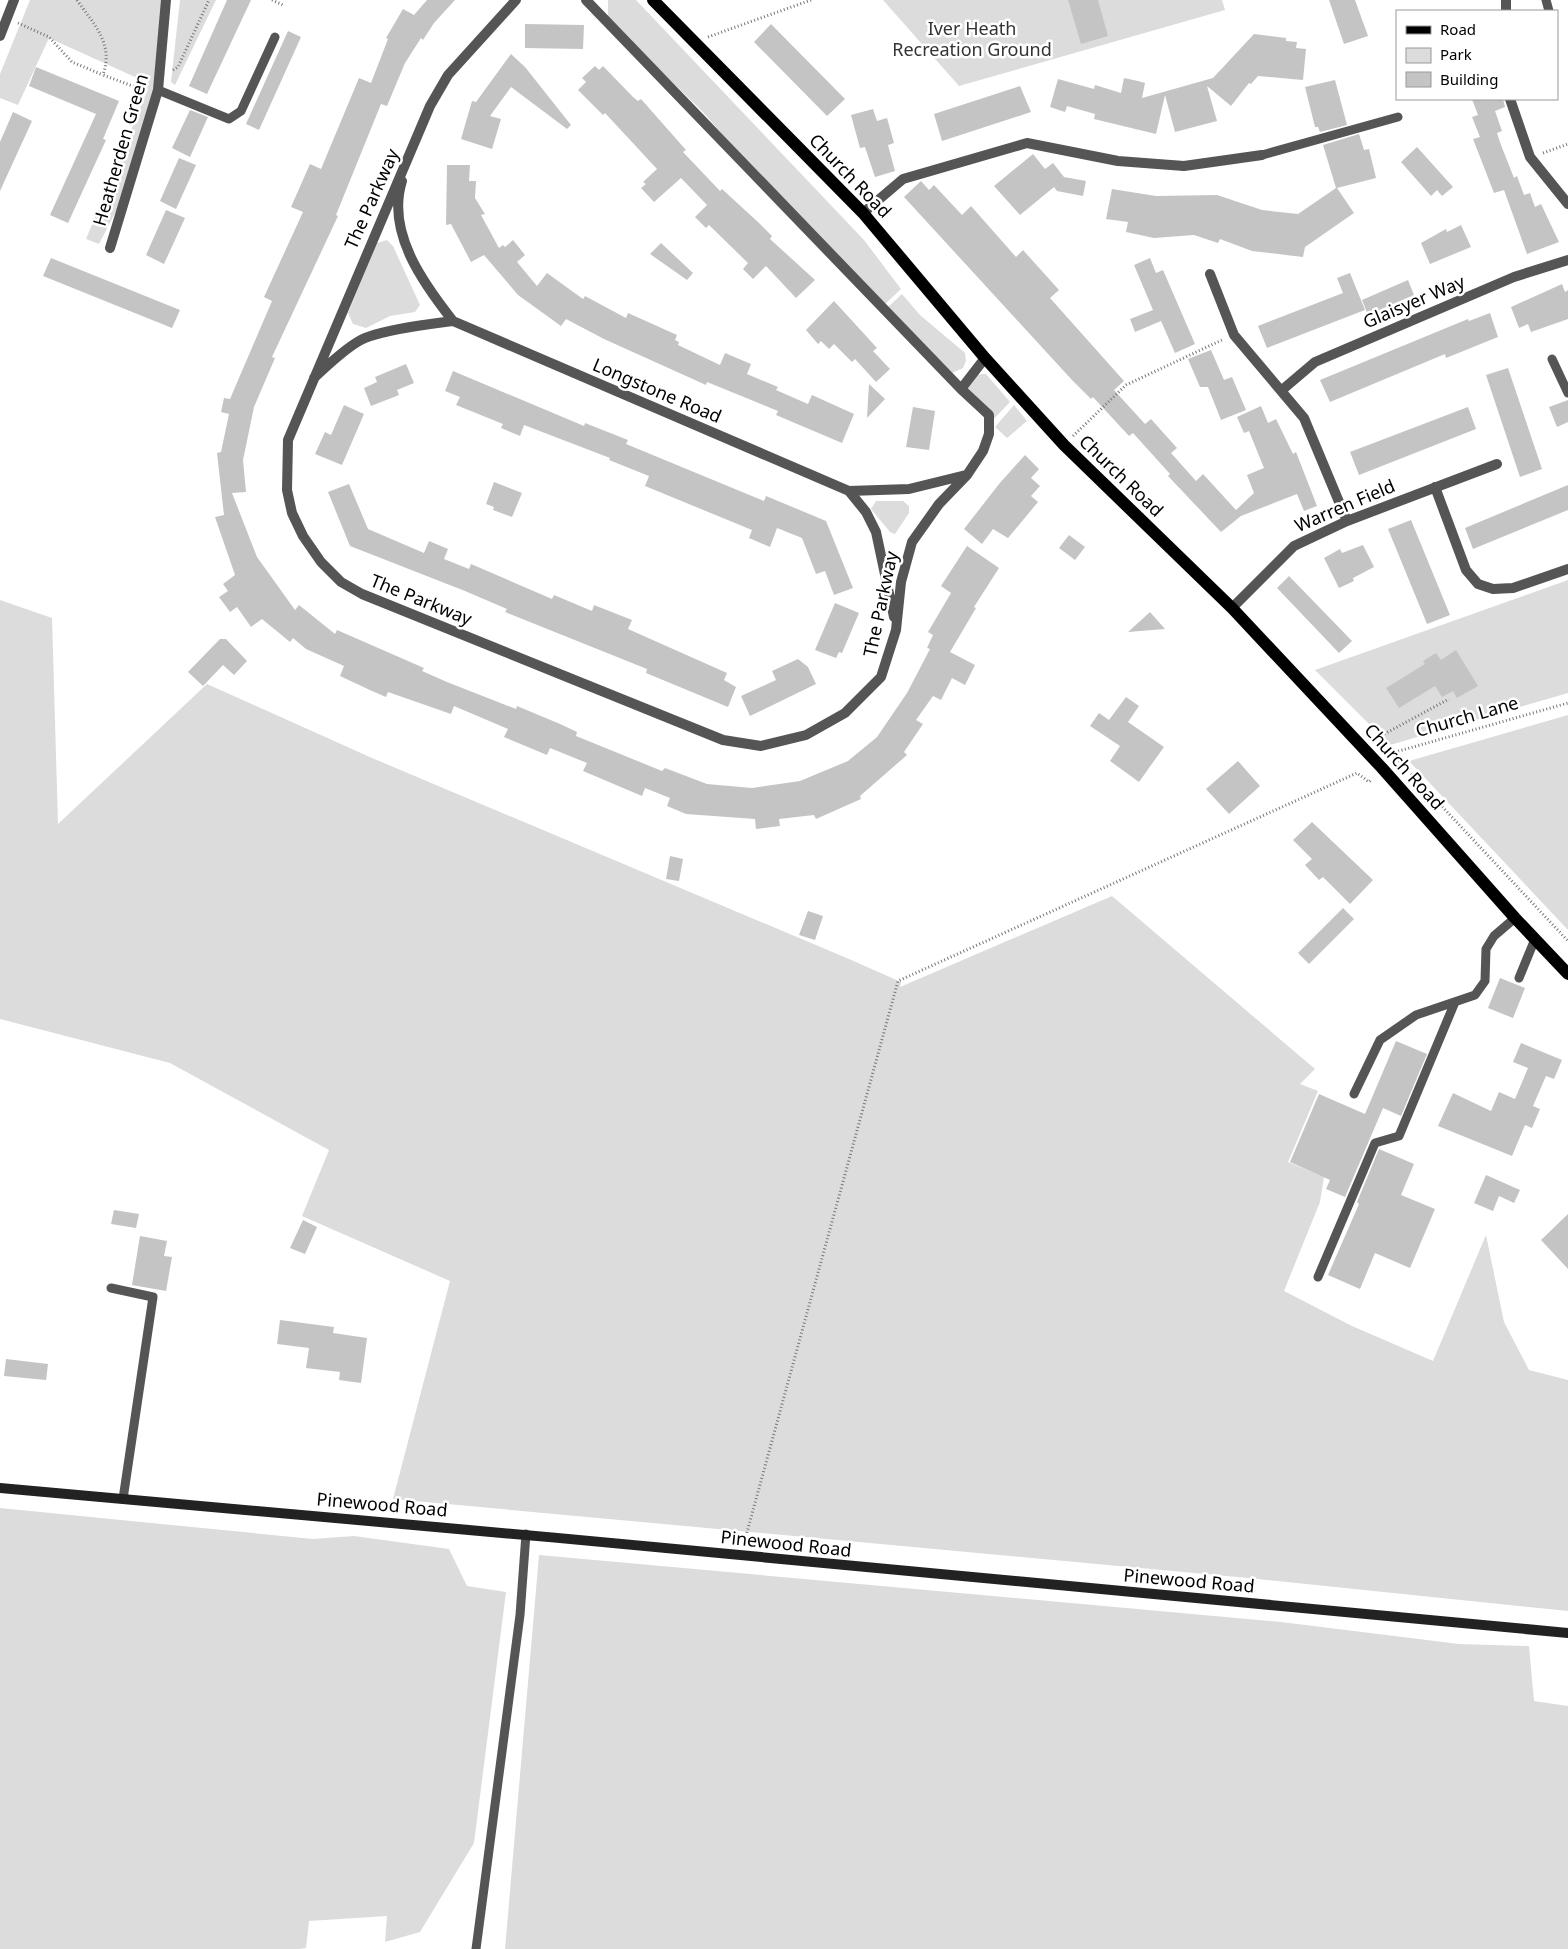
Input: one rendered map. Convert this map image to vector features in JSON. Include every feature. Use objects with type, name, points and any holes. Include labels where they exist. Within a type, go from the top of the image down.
[{"type":"main road","name":"Church Road","points":[[653,0],[863,213],[984,358],[1064,445],[1232,608],[1362,746],[1515,918],[1568,974]]},
{"type":"street","points":[[0,36],[14,0]]},
{"type":"street","name":"Heatherden Green","points":[[110,248],[158,93],[166,0]]},
{"type":"street","name":"The Parkway","points":[[516,0],[448,75],[430,106],[311,381],[288,440],[287,490],[292,513],[303,536],[320,562],[341,582],[362,594],[723,740],[761,746],[806,735],[845,713],[881,677],[896,630],[901,582],[912,542],[939,504],[967,475]]},
{"type":"street","points":[[593,2],[961,389],[989,415],[989,434],[983,451],[967,475],[910,489],[849,491]]},
{"type":"street","points":[[1510,100],[1530,156],[1568,204]]},
{"type":"street","points":[[863,213],[903,180],[1027,143],[1118,161],[1184,166],[1262,155]]},
{"type":"street","points":[[311,381],[337,356],[360,340],[410,327],[452,321],[418,273],[405,243],[399,217],[400,185],[410,154]]},
{"type":"street","name":"Glaisyer Way","points":[[1282,390],[1315,362],[1514,277],[1568,260]]},
{"type":"street","points":[[1210,274],[1234,335],[1304,418],[1346,521]]},
{"type":"street","name":"Longstone Road","points":[[452,321],[849,491]]},
{"type":"street","points":[[961,389],[984,358]]},
{"type":"street","name":"Warren Field","points":[[1232,608],[1294,546],[1346,521],[1497,464]]},
{"type":"street","points":[[1435,487],[1466,570],[1478,584],[1493,590],[1513,588],[1568,569]]},
{"type":"street","points":[[849,491],[866,512],[876,532],[896,630]]},
{"type":"street","name":"Pinewood Road","points":[[0,1488],[526,1534],[740,1556],[1568,1633]]},
{"type":"lane","points":[[158,93],[229,118],[241,111],[275,37]]},
{"type":"lane","points":[[1262,155],[1398,117]]},
{"type":"lane","points":[[1552,359],[1568,393]]},
{"type":"lane","points":[[1354,1094],[1380,1040],[1416,1015],[1475,995],[1485,981],[1486,949],[1494,936],[1515,918]]},
{"type":"lane","points":[[1519,978],[1535,939]]},
{"type":"lane","points":[[1318,1277],[1375,1143],[1399,1136],[1455,1002]]},
{"type":"lane","points":[[111,1288],[153,1297],[123,1499]]},
{"type":"lane","points":[[476,1949],[520,1615],[526,1534]]},
{"type":"path","points":[[77,0],[104,40],[108,53],[103,75]]},
{"type":"path","points":[[159,79],[178,67],[208,0]]},
{"type":"path","points":[[272,0],[283,5]]},
{"type":"path","points":[[694,42],[811,0]]},
{"type":"path","points":[[7,18],[49,37],[72,62],[103,75],[158,93]]},
{"type":"path","points":[[1530,156],[1568,144]]},
{"type":"path","points":[[1064,445],[1126,385],[1234,335]]},
{"type":"path","points":[[1362,746],[1449,699]]},
{"type":"path","name":"Church Lane","points":[[1392,753],[1568,703]]},
{"type":"path","points":[[740,1556],[898,981],[1357,774],[1369,782],[1392,753],[1568,941]]},
{"type":"green space","points":[[30,0],[162,0],[160,63],[128,188],[99,244],[86,239],[148,89],[135,77],[49,38],[18,105],[0,98],[0,74]]},
{"type":"green space","points":[[180,0],[216,0],[175,85],[171,82]]},
{"type":"green space","points":[[608,0],[636,0],[864,240],[901,289],[882,307],[757,174],[703,112],[620,31],[608,17]]},
{"type":"green space","name":"Iver Heath Recreation Ground","points":[[883,0],[1222,0],[1225,10],[959,86]]},
{"type":"green space","points":[[387,240],[393,246],[420,305],[415,312],[390,316],[366,328],[353,324],[348,313],[377,243]]},
{"type":"green space","points":[[902,294],[920,315],[965,353],[966,361],[963,368],[952,373],[885,310]]},
{"type":"green space","points":[[986,374],[1010,402],[991,422],[966,387],[970,377]]},
{"type":"green space","points":[[1014,405],[1027,421],[1007,438],[995,427]]},
{"type":"green space","points":[[876,501],[903,501],[909,506],[909,513],[895,534],[890,532],[871,509]]},
{"type":"green space","points":[[1568,580],[1568,693],[1390,745],[1315,670]]},
{"type":"green space","points":[[0,600],[52,618],[58,824],[207,684],[372,758],[849,959],[901,982],[900,987],[1112,896],[1315,1069],[1300,1084],[1318,1091],[1288,1162],[1324,1177],[1320,1202],[1284,1291],[1352,1326],[1433,1361],[1486,1235],[1504,1322],[1529,1370],[1568,1380],[1568,1611],[1248,1578],[393,1499],[450,1281],[302,1216],[329,1150],[170,1063],[0,1019]]},
{"type":"green space","points":[[1568,715],[1568,930],[1409,761]]},
{"type":"green space","points":[[0,1508],[313,1539],[354,1536],[449,1549],[467,1586],[506,1592],[474,1843],[420,1932],[385,1942],[387,1916],[309,1921],[306,1948],[299,1949],[0,1949]]},
{"type":"green space","points":[[539,1555],[1281,1622],[1459,1644],[1529,1646],[1534,1701],[1568,1706],[1568,1949],[505,1949]]},
{"type":"building","points":[[227,0],[251,0],[207,94],[189,86]]},
{"type":"building","points":[[427,0],[455,0],[434,23],[423,40],[421,38],[405,63],[387,106],[381,104],[336,215],[338,216],[272,357],[275,358],[254,407],[243,460],[246,492],[232,493],[257,557],[295,610],[299,605],[335,634],[337,630],[424,668],[422,671],[447,682],[516,709],[517,706],[577,732],[576,736],[662,771],[665,768],[707,784],[752,788],[800,781],[848,761],[877,737],[907,693],[930,649],[927,648],[933,635],[928,632],[951,593],[941,586],[967,546],[999,568],[974,607],[976,608],[950,652],[975,665],[965,685],[952,678],[941,700],[933,696],[916,720],[923,724],[904,752],[907,755],[860,796],[861,799],[816,819],[814,815],[779,819],[780,826],[756,829],[755,819],[686,814],[667,806],[670,798],[645,788],[642,796],[583,771],[587,763],[550,748],[547,755],[504,737],[508,729],[454,706],[451,714],[388,692],[386,697],[372,691],[340,676],[344,666],[306,649],[293,638],[290,642],[262,619],[251,627],[237,607],[230,612],[219,597],[228,591],[223,584],[235,575],[215,517],[224,515],[217,453],[221,452],[229,414],[221,412],[224,398],[230,399],[272,301],[264,297],[303,212],[291,207],[310,164],[321,169],[359,78],[371,83],[388,39],[386,38],[403,9],[414,15]]},
{"type":"building","points":[[1068,0],[1098,0],[1108,36],[1081,44]]},
{"type":"building","points":[[1329,0],[1355,0],[1368,36],[1344,44]]},
{"type":"building","points":[[525,24],[584,25],[583,49],[525,48]]},
{"type":"building","points":[[771,24],[845,99],[827,116],[754,42]]},
{"type":"building","points":[[288,31],[301,37],[259,130],[246,124]]},
{"type":"building","points":[[1254,34],[1286,38],[1286,41],[1297,42],[1296,48],[1306,49],[1303,80],[1258,76],[1251,84],[1249,83],[1231,106],[1207,86],[1217,121],[1175,132],[1165,95],[1156,134],[1094,119],[1095,114],[1067,106],[1065,112],[1050,107],[1058,79],[1094,89],[1095,85],[1121,93],[1124,78],[1138,81],[1145,83],[1142,98],[1213,78]]},
{"type":"building","points":[[511,54],[525,67],[571,125],[567,129],[511,87],[490,116],[501,119],[492,149],[461,139],[472,101],[476,102]]},
{"type":"building","points":[[595,66],[599,70],[603,66],[633,97],[638,101],[641,99],[686,150],[683,152],[720,191],[722,189],[759,223],[772,236],[770,239],[815,280],[796,298],[766,266],[753,279],[743,269],[748,263],[709,225],[706,228],[695,217],[707,205],[681,178],[654,202],[641,188],[646,184],[643,182],[657,169],[605,113],[603,115],[578,90],[586,82],[582,78]]},
{"type":"building","points":[[36,67],[119,101],[103,139],[106,140],[68,223],[50,215],[96,114],[29,86]]},
{"type":"building","points":[[1335,80],[1347,125],[1320,132],[1318,127],[1315,127],[1305,87]]},
{"type":"building","points":[[1020,86],[1031,112],[942,141],[934,114]]},
{"type":"building","points":[[1472,100],[1503,100],[1505,107],[1495,111],[1502,131],[1497,133],[1501,145],[1514,178],[1517,176],[1524,195],[1530,193],[1535,207],[1541,204],[1559,242],[1527,254],[1504,190],[1494,193],[1473,139],[1480,137],[1472,117],[1478,115]]},
{"type":"building","points":[[873,109],[877,121],[887,118],[894,143],[888,145],[895,171],[875,177],[865,147],[860,148],[851,115]]},
{"type":"building","points":[[190,110],[208,117],[190,157],[172,148]]},
{"type":"building","points":[[13,112],[32,121],[0,191],[0,142]]},
{"type":"building","points":[[1359,134],[1364,150],[1369,149],[1376,178],[1337,188],[1354,213],[1305,247],[1303,257],[1252,251],[1220,239],[1218,243],[1194,235],[1154,238],[1126,232],[1128,222],[1106,219],[1112,189],[1156,196],[1217,195],[1262,210],[1298,214],[1336,188],[1323,145]]},
{"type":"building","points":[[1417,147],[1453,187],[1442,196],[1437,190],[1431,196],[1401,162]]},
{"type":"building","points":[[1033,154],[1045,169],[1053,163],[1064,177],[1086,181],[1083,196],[1057,191],[1054,187],[1020,215],[994,186]]},
{"type":"building","points":[[179,158],[196,165],[176,209],[160,201]]},
{"type":"building","points":[[447,165],[470,165],[469,181],[476,181],[475,198],[485,214],[481,215],[499,248],[503,245],[505,247],[513,240],[525,255],[517,262],[537,286],[547,273],[583,299],[585,296],[626,318],[628,313],[677,335],[675,340],[679,342],[678,345],[720,365],[725,353],[751,364],[747,374],[778,387],[776,390],[808,404],[812,395],[854,414],[842,443],[776,415],[778,411],[707,382],[706,385],[604,339],[566,319],[561,326],[518,295],[484,255],[471,262],[451,224],[446,225]]},
{"type":"building","points":[[921,181],[929,190],[934,185],[962,215],[971,206],[1016,257],[1023,250],[1059,290],[1050,298],[1124,381],[1114,390],[1145,424],[1151,419],[1177,448],[1171,453],[1196,481],[1203,474],[1236,510],[1254,493],[1247,475],[1264,468],[1249,431],[1244,433],[1237,417],[1261,406],[1268,423],[1276,419],[1293,454],[1296,452],[1317,506],[1304,511],[1297,494],[1241,516],[1221,532],[1168,476],[1170,474],[1133,433],[1129,436],[1093,397],[1091,399],[1072,380],[904,197]]},
{"type":"building","points":[[166,210],[185,218],[164,264],[146,255]]},
{"type":"building","points":[[1461,225],[1471,247],[1430,264],[1421,243],[1446,229],[1447,232]]},
{"type":"building","points":[[661,243],[693,273],[687,280],[650,254]]},
{"type":"building","points":[[51,258],[180,310],[172,328],[43,276]]},
{"type":"building","points":[[1150,258],[1156,273],[1163,270],[1195,344],[1175,353],[1161,321],[1135,332],[1130,319],[1153,310],[1134,265]]},
{"type":"building","points":[[1350,273],[1365,310],[1267,348],[1258,326],[1343,293],[1337,278]]},
{"type":"building","points":[[1408,280],[1414,295],[1368,315],[1362,300]]},
{"type":"building","points":[[1562,284],[1565,292],[1568,290],[1568,319],[1531,332],[1528,324],[1519,328],[1511,307]]},
{"type":"building","points":[[834,301],[877,348],[873,351],[890,369],[876,382],[855,359],[852,362],[834,344],[829,349],[821,341],[818,344],[806,330]]},
{"type":"building","points":[[1490,313],[1498,337],[1446,358],[1445,354],[1330,402],[1320,380],[1468,319],[1469,321]]},
{"type":"building","points":[[1211,350],[1224,380],[1232,377],[1246,410],[1221,420],[1208,387],[1200,387],[1188,359]]},
{"type":"building","points":[[406,364],[414,383],[397,390],[399,395],[371,406],[364,388],[377,382],[375,377]]},
{"type":"building","points":[[1508,368],[1542,469],[1520,477],[1486,375]]},
{"type":"building","points":[[453,371],[584,426],[585,423],[628,440],[626,444],[764,501],[766,496],[826,521],[853,588],[834,595],[825,571],[816,574],[802,538],[777,528],[770,547],[749,538],[752,530],[645,486],[649,476],[609,460],[610,458],[524,425],[520,436],[501,428],[503,424],[456,405],[460,397],[445,391]]},
{"type":"building","points":[[869,384],[885,399],[867,418]]},
{"type":"building","points":[[1568,400],[1568,422],[1557,427],[1549,407]]},
{"type":"building","points":[[344,405],[364,414],[342,465],[315,454],[325,432],[331,435]]},
{"type":"building","points":[[913,407],[935,411],[929,450],[906,447]]},
{"type":"building","points":[[1468,407],[1476,429],[1359,475],[1350,452]]},
{"type":"building","points":[[1025,455],[1039,469],[1031,478],[1040,486],[1031,496],[1038,502],[1008,538],[993,529],[982,544],[964,529],[999,484]]},
{"type":"building","points":[[494,482],[522,493],[512,517],[493,510],[494,507],[486,504]]},
{"type":"building","points":[[349,484],[368,529],[424,553],[429,541],[448,549],[444,559],[469,569],[471,564],[552,599],[554,595],[592,611],[594,605],[632,620],[628,629],[727,673],[724,680],[736,687],[728,707],[646,673],[647,669],[505,612],[507,609],[465,591],[350,546],[328,492]]},
{"type":"building","points":[[1568,485],[1568,510],[1473,549],[1465,528]]},
{"type":"building","points":[[1411,520],[1450,615],[1427,624],[1388,529]]},
{"type":"building","points":[[1069,535],[1085,547],[1075,560],[1059,548]]},
{"type":"building","points":[[1363,545],[1374,567],[1353,578],[1354,581],[1339,588],[1324,558],[1340,549],[1342,553]]},
{"type":"building","points":[[1289,576],[1352,641],[1339,653],[1277,588]]},
{"type":"building","points":[[835,603],[859,613],[842,653],[839,652],[836,658],[815,650]]},
{"type":"building","points":[[1150,612],[1165,629],[1128,632]]},
{"type":"building","points":[[220,639],[226,639],[247,661],[234,675],[223,665],[203,686],[188,672]]},
{"type":"building","points":[[1456,650],[1478,686],[1457,698],[1453,691],[1442,697],[1435,686],[1399,708],[1386,688],[1425,664],[1423,661],[1436,653],[1441,660]]},
{"type":"building","points":[[798,659],[808,667],[816,684],[750,716],[741,696],[776,680],[772,671]]},
{"type":"building","points":[[1126,697],[1139,706],[1128,722],[1164,747],[1139,782],[1110,761],[1120,746],[1090,726],[1099,713],[1109,720]]},
{"type":"building","points":[[1238,761],[1260,786],[1229,814],[1206,789]]},
{"type":"building","points":[[1312,822],[1373,880],[1350,904],[1323,877],[1319,880],[1305,865],[1312,859],[1293,840]]},
{"type":"building","points":[[670,856],[683,859],[679,881],[666,879]]},
{"type":"building","points":[[1343,908],[1354,919],[1309,964],[1298,953]]},
{"type":"building","points":[[808,911],[823,916],[815,940],[799,935]]},
{"type":"building","points":[[1500,978],[1525,988],[1513,1018],[1488,1008]]},
{"type":"building","points":[[1396,1041],[1427,1054],[1401,1116],[1383,1108],[1345,1197],[1326,1189],[1330,1180],[1290,1162],[1319,1094],[1365,1114]]},
{"type":"building","points":[[1521,1043],[1562,1060],[1554,1079],[1546,1076],[1533,1106],[1540,1109],[1532,1128],[1525,1125],[1512,1156],[1438,1126],[1453,1093],[1491,1111],[1499,1092],[1515,1099],[1528,1068],[1513,1062]]},
{"type":"building","points":[[1379,1149],[1414,1164],[1401,1195],[1435,1209],[1410,1268],[1375,1253],[1360,1289],[1328,1275],[1359,1204],[1357,1202]]},
{"type":"building","points":[[1486,1175],[1520,1190],[1514,1203],[1499,1196],[1493,1211],[1474,1203]]},
{"type":"building","points":[[114,1210],[139,1214],[136,1228],[111,1224]]},
{"type":"building","points":[[1568,1214],[1568,1269],[1541,1240]]},
{"type":"building","points":[[303,1220],[317,1227],[305,1254],[290,1248]]},
{"type":"building","points":[[140,1236],[167,1241],[164,1256],[172,1257],[166,1291],[132,1285]]},
{"type":"building","points":[[280,1320],[334,1327],[333,1333],[367,1338],[361,1383],[339,1380],[340,1372],[306,1368],[309,1348],[277,1344]]},
{"type":"building","points":[[6,1359],[48,1364],[46,1380],[4,1376]]}]
